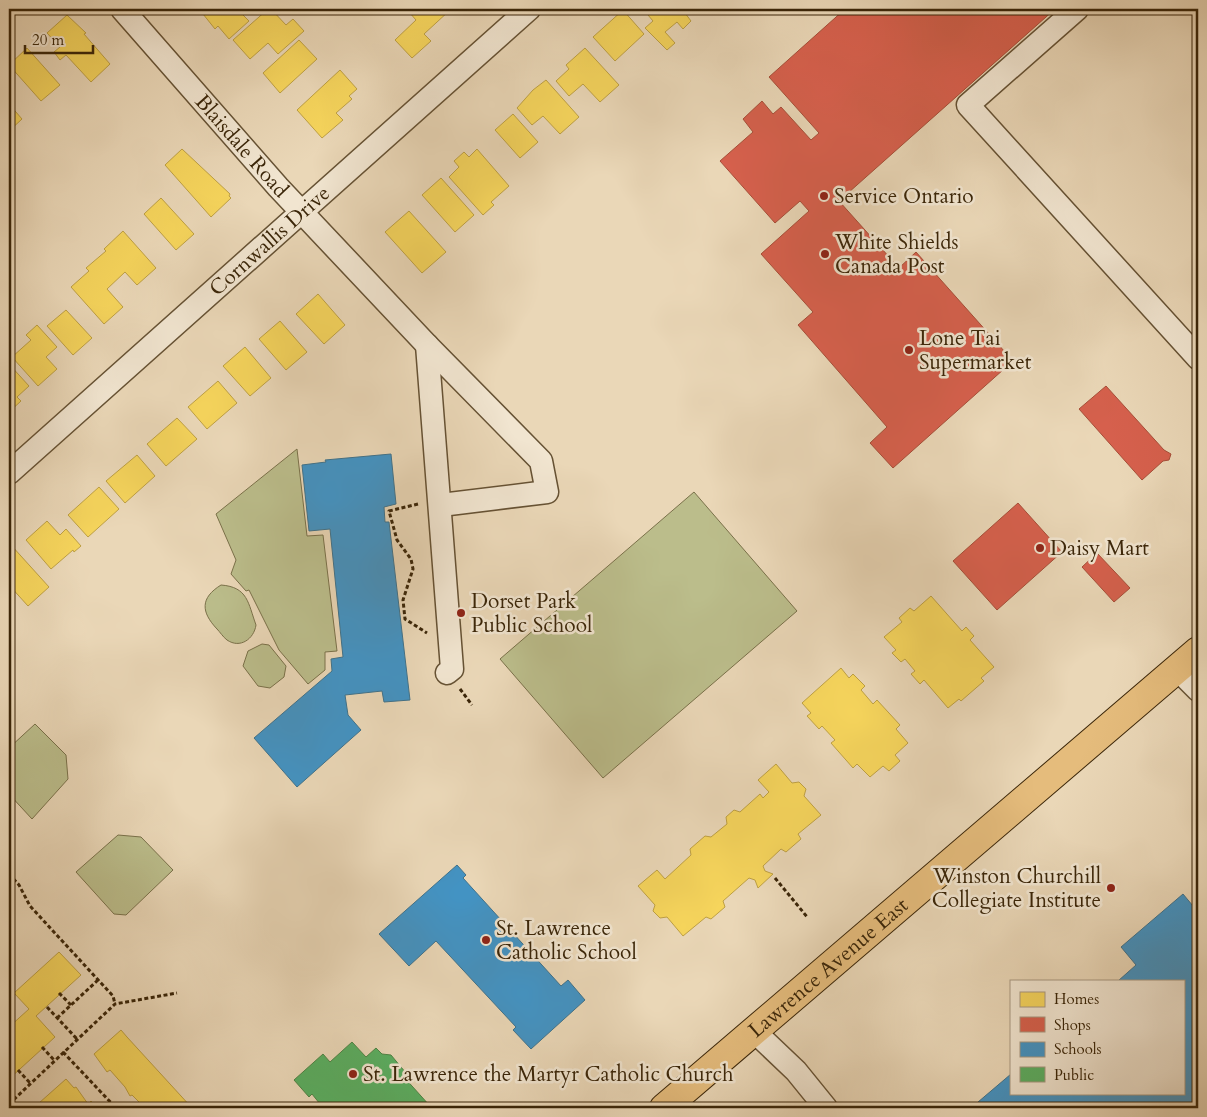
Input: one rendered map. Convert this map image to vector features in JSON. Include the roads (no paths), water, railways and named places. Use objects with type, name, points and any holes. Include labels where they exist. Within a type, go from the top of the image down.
[{"type":"main road","name":"Lawrence Avenue East","points":[[664,1108],[1198,651]]},
{"type":"street","name":"Blaisdale Road","points":[[122,9],[302,211],[427,345],[541,461],[547,492],[440,502]]},
{"type":"street","name":"Cornwallis Drive","points":[[9,473],[529,9]]},
{"type":"street","points":[[1077,9],[968,105],[1198,358]]},
{"type":"street","points":[[427,345],[452,669],[447,673]]},
{"type":"street","points":[[1177,669],[1198,690]]},
{"type":"street","points":[[754,1031],[796,1071],[823,1107]]},
{"type":"place","name":"Service Ontario","points":[[824,196]]},
{"type":"place","name":"White Shields Canada Post","points":[[825,254]]},
{"type":"place","name":"Lone Tai Supermarket","points":[[909,350]]},
{"type":"place","name":"Daisy Mart","points":[[1040,548]]},
{"type":"place","name":"Dorset Park Public School","points":[[461,613]]},
{"type":"place","name":"Winston Churchill Collegiate Institute","points":[[1111,888]]},
{"type":"place","name":"St. Lawrence Catholic School","points":[[486,940]]},
{"type":"place","name":"St. Lawrence the Martyr Catholic Church","points":[[353,1074]]}]
